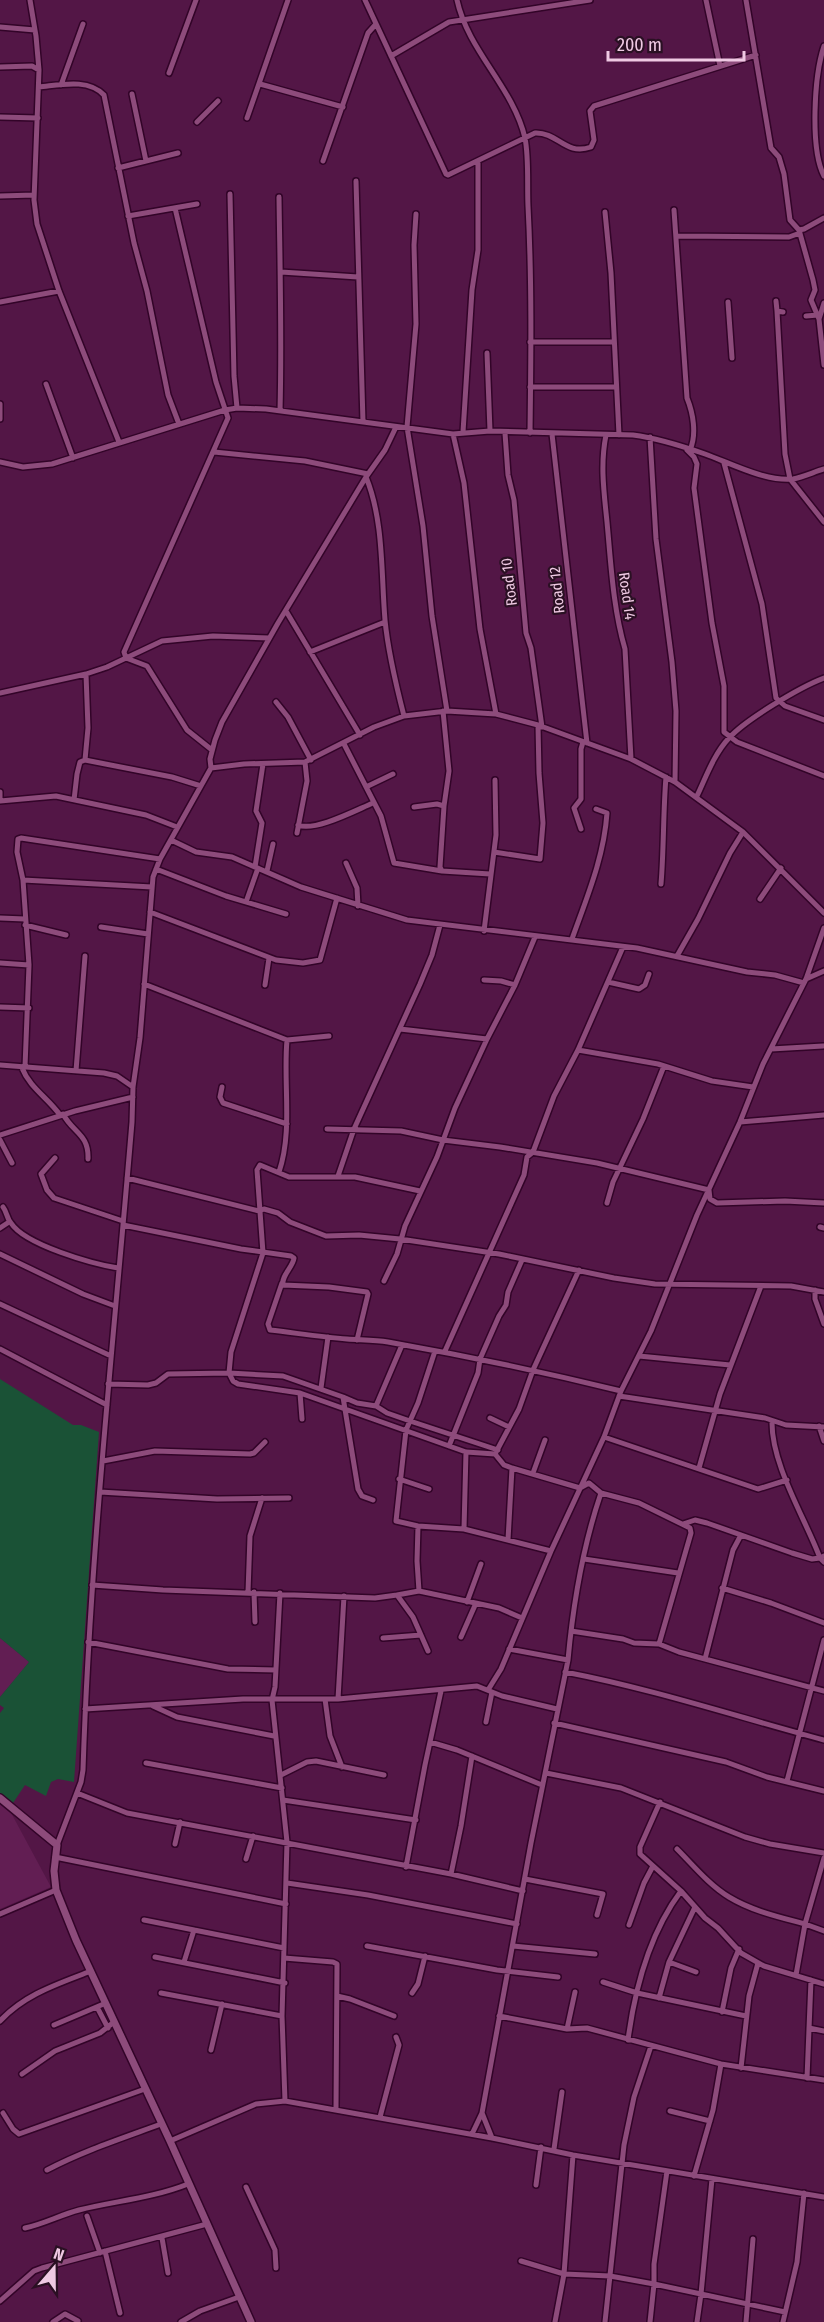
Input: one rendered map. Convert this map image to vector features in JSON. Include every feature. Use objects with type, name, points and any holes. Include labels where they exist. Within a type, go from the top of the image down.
[{"type":"street","points":[[30,0],[39,70],[34,195],[37,224],[59,291],[119,442]]},
{"type":"street","points":[[169,73],[196,0]]},
{"type":"street","points":[[248,118],[288,0]]},
{"type":"street","points":[[365,0],[448,176],[525,138],[542,133],[573,150],[591,147],[594,140],[590,111],[594,106],[756,55]]},
{"type":"street","points":[[457,0],[461,19],[506,92],[525,138],[532,281],[530,433]]},
{"type":"street","points":[[391,56],[440,26],[461,19],[590,0]]},
{"type":"street","points":[[706,0],[720,66]]},
{"type":"street","points":[[746,0],[771,148],[779,157],[784,174],[790,220],[799,232],[815,290],[811,300],[819,317],[824,365]]},
{"type":"street","points":[[61,85],[83,24]]},
{"type":"street","points":[[323,161],[368,33],[376,24]]},
{"type":"street","points":[[0,27],[35,30]]},
{"type":"street","points":[[824,46],[817,80],[815,137],[816,152],[824,176]]},
{"type":"street","points":[[0,67],[32,66],[39,70]]},
{"type":"street","points":[[39,87],[75,84],[91,86],[104,95],[168,395],[178,424]]},
{"type":"street","points":[[260,84],[343,107]]},
{"type":"street","points":[[132,94],[146,161]]},
{"type":"street","points":[[197,122],[218,101]]},
{"type":"street","points":[[0,117],[38,118]]},
{"type":"street","points":[[118,168],[178,153]]},
{"type":"street","points":[[463,432],[472,290],[478,250],[478,163]]},
{"type":"street","points":[[356,181],[363,422]]},
{"type":"street","points":[[230,194],[234,376],[237,408]]},
{"type":"street","points":[[0,196],[34,195]]},
{"type":"street","points":[[279,198],[280,411]]},
{"type":"street","points":[[128,216],[197,204]]},
{"type":"street","points":[[126,658],[124,652],[138,618],[228,418],[216,382],[174,208]]},
{"type":"street","points":[[674,210],[687,398],[693,422],[693,440],[688,449]]},
{"type":"street","points":[[605,212],[611,273],[619,435]]},
{"type":"street","points":[[416,214],[414,245],[416,324],[407,427],[423,526],[445,711],[448,771],[440,870]]},
{"type":"street","points":[[676,236],[789,237],[824,218]]},
{"type":"street","points":[[281,272],[358,277]]},
{"type":"street","points":[[0,302],[59,291]]},
{"type":"street","points":[[776,301],[780,311],[778,363],[785,454],[790,479],[824,522]]},
{"type":"street","points":[[728,302],[732,358]]},
{"type":"street","points":[[819,317],[824,303]]},
{"type":"street","points":[[806,316],[819,317]]},
{"type":"street","points":[[530,342],[613,342]]},
{"type":"street","points":[[487,353],[489,431]]},
{"type":"street","points":[[46,384],[73,458]]},
{"type":"street","points":[[531,387],[615,387]]},
{"type":"street","points":[[0,404],[0,419]]},
{"type":"street","points":[[0,462],[23,468],[73,458],[178,424],[237,408],[280,411],[453,434],[489,431],[650,437],[764,475],[790,479],[824,469]]},
{"type":"street","points":[[251,2322],[56,1890],[55,1857],[83,1770],[88,1642],[108,1384],[128,1178],[133,1087],[152,887],[156,869],[211,768],[212,750],[222,722],[269,638],[385,450],[396,427]]},
{"type":"street","name":"Road 10","points":[[494,852],[540,859],[543,823],[538,773],[540,726],[531,648],[526,633],[514,500],[508,474],[504,433]]},
{"type":"street","points":[[453,434],[464,483],[480,629],[496,714]]},
{"type":"street","name":"Road 12","points":[[552,434],[585,742],[581,749],[581,799],[574,808],[581,830]]},
{"type":"street","name":"Road 14","points":[[606,435],[602,451],[602,474],[612,585],[621,639],[625,649],[631,759]]},
{"type":"street","points":[[650,437],[656,538],[676,711],[675,782]]},
{"type":"street","points":[[688,449],[697,464],[694,488],[698,528],[724,686],[724,732],[729,738],[824,776]]},
{"type":"street","points":[[214,452],[305,461],[367,476]]},
{"type":"street","points":[[724,463],[762,604],[778,702]]},
{"type":"street","points":[[367,476],[380,546],[385,622],[404,716]]},
{"type":"street","points":[[286,610],[360,735]]},
{"type":"street","points":[[309,652],[385,622]]},
{"type":"street","points":[[0,693],[86,674],[162,640],[181,637],[269,638]]},
{"type":"street","points":[[126,658],[147,666],[187,730],[212,750]]},
{"type":"street","points":[[85,760],[88,728],[86,674]]},
{"type":"street","points":[[697,796],[709,770],[729,738],[778,702],[824,678]]},
{"type":"street","points":[[276,702],[288,717],[308,761],[307,781],[297,833]]},
{"type":"street","points":[[778,702],[824,720]]},
{"type":"street","points":[[211,768],[308,761],[388,721],[404,716],[445,711],[496,714],[540,726],[631,759],[675,782],[743,832],[824,913]]},
{"type":"street","points":[[344,744],[381,816],[394,863],[490,874]]},
{"type":"street","points":[[74,800],[78,768],[80,762],[85,760],[172,777],[201,786]]},
{"type":"street","points":[[246,902],[257,868],[261,837],[261,819],[256,811],[263,764]]},
{"type":"street","points":[[366,787],[393,774]]},
{"type":"street","points":[[661,884],[666,777]]},
{"type":"street","points":[[484,931],[494,852],[495,780]]},
{"type":"street","points":[[0,792],[0,801],[48,796],[146,815],[177,827]]},
{"type":"street","points":[[298,825],[307,827],[321,823],[373,803]]},
{"type":"street","points":[[414,807],[437,804],[444,806]]},
{"type":"street","points":[[572,939],[604,843],[608,813],[596,809]]},
{"type":"street","points":[[677,956],[694,928],[730,853],[743,832]]},
{"type":"street","points":[[88,1160],[89,1150],[85,1140],[36,1090],[26,1076],[24,1068],[29,1008],[29,965],[23,880],[17,843],[21,838],[160,859]]},
{"type":"street","points":[[171,840],[196,852],[227,855],[301,887],[408,920],[623,946],[747,972],[805,981],[824,971]]},
{"type":"street","points":[[267,871],[273,844]]},
{"type":"street","points":[[346,863],[357,888],[358,906]]},
{"type":"street","points":[[760,899],[781,868]]},
{"type":"street","points":[[156,869],[286,914]]},
{"type":"street","points":[[23,880],[152,887]]},
{"type":"street","points":[[150,912],[269,958],[284,962],[314,963],[320,960],[337,898]]},
{"type":"street","points":[[0,918],[25,922],[66,935]]},
{"type":"street","points":[[338,1176],[354,1130],[432,955],[440,925]]},
{"type":"street","points":[[101,927],[148,934]]},
{"type":"street","points":[[486,1722],[490,1691],[604,1437],[620,1394],[671,1283],[753,1087],[805,981],[824,928]]},
{"type":"street","points":[[384,1281],[455,1108],[515,985],[535,937]]},
{"type":"street","points":[[446,1352],[524,1175],[527,1157],[532,1152],[554,1096],[578,1050],[623,946]]},
{"type":"street","points":[[76,1071],[85,956]]},
{"type":"street","points":[[265,985],[269,958]]},
{"type":"street","points":[[0,963],[29,965]]},
{"type":"street","points":[[608,982],[637,989],[645,985],[649,974]]},
{"type":"street","points":[[484,980],[515,985]]},
{"type":"street","points":[[144,984],[287,1040],[329,1036]]},
{"type":"street","points":[[0,1007],[29,1008]]},
{"type":"street","points":[[400,1029],[487,1039]]},
{"type":"street","points":[[279,1172],[286,1145],[287,1040]]},
{"type":"street","points":[[771,1049],[823,1047]]},
{"type":"street","points":[[578,1050],[664,1066],[712,1081],[753,1087]]},
{"type":"street","points":[[0,1065],[117,1076],[133,1087]]},
{"type":"street","points":[[607,1203],[613,1182],[634,1133],[643,1119],[664,1066]]},
{"type":"street","points":[[222,1087],[220,1097],[223,1103],[244,1112],[287,1124]]},
{"type":"street","points":[[0,1135],[62,1115],[133,1097]]},
{"type":"street","points":[[740,1122],[824,1115]]},
{"type":"street","points":[[327,1130],[401,1131],[443,1140],[532,1152],[620,1169],[709,1190]]},
{"type":"street","points":[[0,1140],[12,1163]]},
{"type":"street","points":[[55,1158],[41,1174],[47,1190],[54,1198],[123,1223],[294,1258],[282,1283],[268,1324],[270,1330],[446,1352],[533,1371],[620,1394],[765,1418],[786,1425],[821,1427],[824,1441]]},
{"type":"street","points":[[420,1191],[366,1179],[338,1176],[296,1177],[261,1165],[257,1168],[263,1253],[231,1352],[229,1373],[233,1381],[238,1384],[300,1394],[466,1452],[497,1452]]},
{"type":"street","points":[[128,1178],[259,1211],[264,1209],[278,1213],[290,1222],[326,1236],[359,1235],[400,1239],[489,1252],[644,1283],[791,1286],[824,1292]]},
{"type":"street","points":[[709,1190],[710,1199],[717,1203],[785,1201],[824,1203]]},
{"type":"street","points":[[3,1207],[7,1212],[9,1222],[28,1237],[78,1259],[118,1268]]},
{"type":"street","points":[[0,1228],[9,1222]]},
{"type":"street","points":[[0,1254],[115,1306]]},
{"type":"street","points":[[449,1446],[478,1373],[480,1359],[506,1305],[508,1292],[522,1260]]},
{"type":"street","points":[[497,1452],[519,1409],[533,1371],[579,1270]]},
{"type":"street","points":[[282,1283],[287,1286],[329,1287],[367,1292],[357,1340]]},
{"type":"street","points":[[699,1468],[730,1365],[761,1286]]},
{"type":"street","points":[[816,1290],[815,1299],[824,1324]]},
{"type":"street","points":[[0,1304],[111,1356]]},
{"type":"street","points":[[321,1388],[328,1337]]},
{"type":"street","points":[[376,1406],[402,1345]]},
{"type":"street","points":[[0,1349],[107,1405]]},
{"type":"street","points":[[435,1351],[406,1430],[396,1521],[418,1526],[464,1529],[551,1551]]},
{"type":"street","points":[[639,1356],[730,1365]]},
{"type":"street","points":[[108,1384],[148,1385],[156,1383],[168,1374],[229,1373],[283,1376],[357,1403],[376,1406],[387,1413],[497,1452],[504,1465],[512,1468],[580,1488],[590,1483],[601,1493],[639,1503],[690,1528],[691,1533],[659,1644]]},
{"type":"street","points":[[300,1394],[302,1419]]},
{"type":"street","points":[[343,1397],[358,1489],[363,1496],[373,1500]]},
{"type":"street","points":[[490,1418],[509,1427]]},
{"type":"street","points":[[683,1524],[695,1520],[701,1521],[812,1559],[823,1559],[787,1480],[774,1438],[772,1421]]},
{"type":"street","points":[[604,1437],[758,1489],[787,1480]]},
{"type":"street","points":[[533,1473],[545,1440]]},
{"type":"street","points":[[103,1461],[155,1451],[250,1454],[265,1442]]},
{"type":"street","points":[[464,1529],[466,1452]]},
{"type":"street","points":[[508,1540],[512,1468]]},
{"type":"street","points":[[399,1479],[429,1489]]},
{"type":"street","points":[[100,1492],[217,1499],[289,1498]]},
{"type":"street","points":[[472,2134],[482,2113],[554,1723],[568,1660],[570,1631],[584,1560],[601,1493]]},
{"type":"street","points":[[255,1622],[249,1544],[253,1523],[262,1498]]},
{"type":"street","points":[[418,1526],[419,1591]]},
{"type":"street","points":[[705,1659],[732,1550],[741,1535]]},
{"type":"street","points":[[584,1560],[678,1573]]},
{"type":"street","points":[[467,1602],[481,1564]]},
{"type":"street","points":[[92,1585],[375,1598],[419,1591],[476,1603],[522,1618]]},
{"type":"street","points":[[722,1588],[824,1623]]},
{"type":"street","points":[[280,1593],[272,1700],[287,1842],[285,1983],[282,2016],[285,2101]]},
{"type":"street","points":[[397,1595],[412,1617],[428,1652]]},
{"type":"street","points":[[338,1699],[344,1596]]},
{"type":"street","points":[[461,1637],[476,1603]]},
{"type":"street","points":[[570,1631],[623,1638],[634,1643],[659,1644],[705,1659],[824,1691]]},
{"type":"street","points":[[383,1638],[421,1635]]},
{"type":"street","points":[[787,1781],[824,1640]]},
{"type":"street","points":[[88,1642],[228,1669],[276,1670]]},
{"type":"street","points":[[509,1649],[568,1660]]},
{"type":"street","points":[[565,1672],[616,1682],[661,1696],[720,1709],[735,1716],[824,1740]]},
{"type":"street","points":[[85,1709],[243,1699],[338,1699],[477,1686],[502,1696],[557,1709]]},
{"type":"street","points":[[406,1867],[441,1691]]},
{"type":"street","points":[[325,1699],[330,1736],[342,1767]]},
{"type":"street","points":[[152,1705],[162,1712],[177,1717],[274,1736]]},
{"type":"street","points":[[554,1723],[726,1762],[824,1791]]},
{"type":"street","points":[[430,1742],[472,1756],[543,1785]]},
{"type":"street","points":[[451,1874],[472,1756]]},
{"type":"street","points":[[281,1775],[307,1762],[316,1761],[384,1775]]},
{"type":"street","points":[[146,1763],[282,1788]]},
{"type":"street","points":[[546,1773],[621,1788],[739,1836],[824,1853]]},
{"type":"street","points":[[77,1793],[128,1813],[451,1874],[523,1891]]},
{"type":"street","points":[[0,1798],[57,1845]]},
{"type":"street","points":[[283,1800],[416,1820]]},
{"type":"street","points":[[660,1802],[639,1850],[653,1866],[739,1949],[758,1963],[824,1984]]},
{"type":"street","points":[[175,1844],[180,1822]]},
{"type":"street","points":[[246,1859],[253,1836]]},
{"type":"street","points":[[677,1849],[710,1882],[731,1898],[766,1913],[824,1931]]},
{"type":"street","points":[[55,1857],[286,1904]]},
{"type":"street","points":[[796,1975],[805,1924],[824,1858]]},
{"type":"street","points":[[629,1924],[644,1883],[653,1866]]},
{"type":"street","points":[[525,1879],[603,1894],[597,1916]]},
{"type":"street","points":[[287,1883],[368,1895],[517,1924]]},
{"type":"street","points":[[0,1914],[56,1890]]},
{"type":"street","points":[[628,2040],[637,1993],[654,1938],[672,1903],[681,1891]]},
{"type":"street","points":[[659,1998],[669,1962],[695,1907]]},
{"type":"street","points":[[144,1920],[284,1948]]},
{"type":"street","points":[[184,1962],[194,1930]]},
{"type":"street","points":[[367,1946],[508,1971],[558,1977]]},
{"type":"street","points":[[513,1946],[595,1954]]},
{"type":"street","points":[[722,2012],[731,1968],[739,1949]]},
{"type":"street","points":[[412,1993],[418,1984],[425,1956]]},
{"type":"street","points":[[155,1957],[285,1983]]},
{"type":"street","points":[[284,1958],[337,1964],[336,2110]]},
{"type":"street","points":[[669,1962],[696,1972]]},
{"type":"street","points":[[741,2068],[746,2016],[758,1963]]},
{"type":"street","points":[[0,2021],[28,1997],[91,1971]]},
{"type":"street","points":[[807,2078],[811,1980]]},
{"type":"street","points":[[603,1982],[637,1993],[746,2016]]},
{"type":"street","points":[[567,2029],[575,1992]]},
{"type":"street","points":[[161,1993],[282,2016]]},
{"type":"street","points":[[337,1996],[394,2016]]},
{"type":"street","points":[[54,2025],[106,2003]]},
{"type":"street","points":[[211,2050],[222,2004]]},
{"type":"street","points":[[97,2007],[108,2028]]},
{"type":"street","points":[[499,2016],[567,2029],[587,2028],[721,2064],[824,2080]]},
{"type":"street","points":[[22,2074],[55,2051],[108,2028],[114,2022]]},
{"type":"street","points":[[809,2028],[824,2031]]},
{"type":"street","points":[[380,2117],[399,2045],[396,2037]]},
{"type":"street","points":[[605,2322],[622,2162],[634,2097],[651,2046]]},
{"type":"street","points":[[694,2176],[710,2121],[721,2064]]},
{"type":"street","points":[[3,2113],[19,2134],[145,2089]]},
{"type":"street","points":[[554,2149],[562,2092]]},
{"type":"street","points":[[170,2141],[256,2104],[285,2101],[554,2149],[573,2155],[824,2197]]},
{"type":"street","points":[[669,2111],[710,2121]]},
{"type":"street","points":[[482,2113],[492,2138]]},
{"type":"street","points":[[46,2170],[81,2153],[161,2124]]},
{"type":"street","points":[[536,2185],[541,2147]]},
{"type":"street","points":[[555,2322],[564,2274],[573,2155]]},
{"type":"street","points":[[650,2322],[654,2264],[667,2171]]},
{"type":"street","points":[[697,2322],[712,2179]]},
{"type":"street","points":[[25,2228],[76,2211],[162,2193],[188,2184]]},
{"type":"street","points":[[246,2187],[275,2250],[276,2268]]},
{"type":"street","points":[[783,2322],[797,2262],[804,2193]]},
{"type":"street","points":[[87,2216],[103,2252],[120,2313]]},
{"type":"street","points":[[0,2301],[34,2271],[207,2224]]},
{"type":"street","points":[[162,2238],[168,2273]]},
{"type":"street","points":[[746,2322],[753,2239]]},
{"type":"street","points":[[521,2261],[564,2274],[610,2276],[785,2312]]},
{"type":"street","points":[[184,2321],[200,2311],[239,2296]]},
{"type":"street","points":[[54,2322],[65,2314],[78,2321]]},
{"type":"shaded area","points":[[0,1638],[29,1662],[0,1697]]},
{"type":"shaded area","points":[[0,1802],[9,1809],[51,1887],[0,1909]]},
{"type":"green space","points":[[0,1379],[73,1425],[81,1425],[99,1432],[74,1782],[58,1779],[51,1782],[46,1796],[25,1785],[9,1809],[0,1802],[0,1713],[4,1708],[0,1705],[0,1697],[29,1662],[0,1638]]}]
